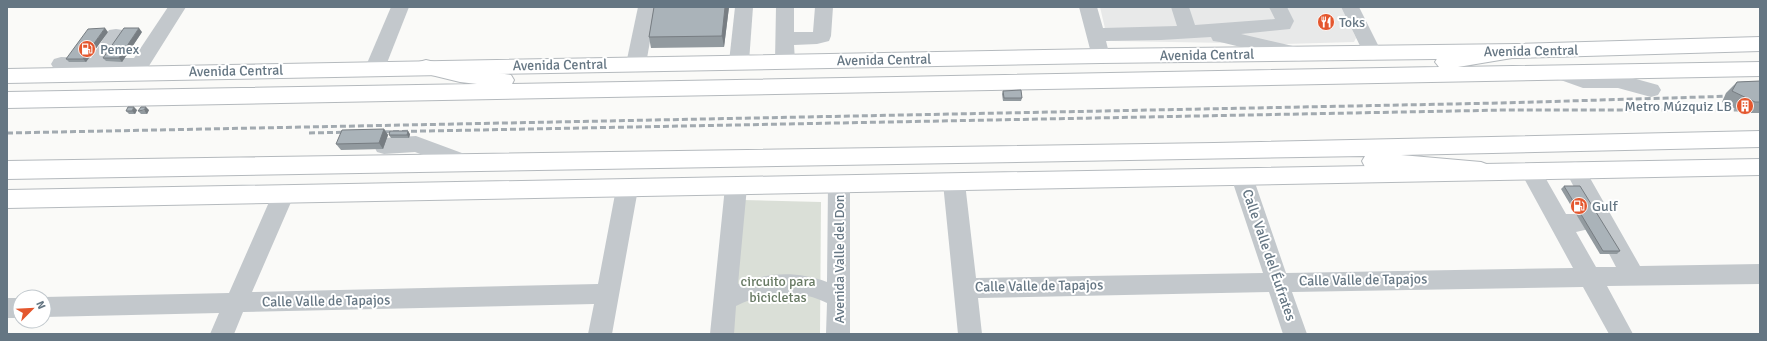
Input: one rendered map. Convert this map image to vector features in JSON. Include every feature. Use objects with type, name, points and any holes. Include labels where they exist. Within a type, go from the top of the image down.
[{"type":"main road","name":"Avenida Central","points":[[7,76],[57,69],[375,68],[1517,51],[1760,44]]},
{"type":"main road","points":[[1352,75],[1404,64],[1458,61],[1517,51]]},
{"type":"main road","points":[[426,67],[460,75],[513,80],[571,90]]},
{"type":"main road","name":"Avenida Central","points":[[7,100],[1352,75],[1760,69]]},
{"type":"main road","points":[[7,86],[53,87],[116,98]]},
{"type":"main road","points":[[7,170],[1214,151],[1760,139]]},
{"type":"main road","points":[[1214,151],[1290,158],[1392,161],[1482,171]]},
{"type":"main road","points":[[7,199],[284,193],[627,189],[1482,171],[1760,167]]},
{"type":"street","points":[[94,69],[132,35],[177,7]]},
{"type":"street","points":[[375,68],[400,7]]},
{"type":"street","points":[[636,64],[647,7]]},
{"type":"street","points":[[739,62],[744,7]]},
{"type":"street","points":[[785,61],[786,7]]},
{"type":"street","points":[[785,39],[817,38],[822,36],[824,7]]},
{"type":"street","points":[[1088,7],[1101,56]]},
{"type":"street","points":[[1180,7],[1188,31]]},
{"type":"street","points":[[1095,35],[1161,34],[1283,25],[1285,21],[1278,7]]},
{"type":"street","points":[[1350,7],[1372,53]]},
{"type":"street","points":[[1188,31],[1232,37],[1299,54]]},
{"type":"street","points":[[132,35],[132,69]]},
{"type":"street","points":[[57,69],[75,46]]},
{"type":"street","points":[[1562,73],[1583,82],[1618,81],[1651,90]]},
{"type":"street","points":[[384,146],[416,144],[463,162]]},
{"type":"street","points":[[1575,170],[1586,223],[1589,276],[1621,334]]},
{"type":"street","points":[[1531,171],[1586,223],[1633,276]]},
{"type":"street","name":"Calle Valle del Éufrates","points":[[1242,176],[1296,334]]},
{"type":"street","points":[[954,183],[970,334]]},
{"type":"street","name":"Avenida Valle del Don","points":[[838,334],[839,185]]},
{"type":"street","points":[[722,334],[736,187]]},
{"type":"street","points":[[600,334],[627,189]]},
{"type":"street","points":[[222,334],[284,193]]},
{"type":"street","name":"Calle Valle de Tapajos","points":[[966,288],[1760,274]]},
{"type":"street","points":[[725,301],[739,292],[759,286],[785,282],[807,285],[826,290],[838,298]]},
{"type":"street","name":"Calle Valle de Tapajos","points":[[52,307],[236,304],[607,294]]},
{"type":"shaded area","points":[[1100,7],[1341,7],[1356,38],[1354,42],[1285,44],[1113,41],[1107,37]]},
{"type":"green space","name":"circuito para bicicletas","points":[[743,200],[821,202],[820,334],[733,334]]},
{"type":"building","points":[[654,7],[725,7],[722,36],[649,37]]},
{"type":"building","name":"Pemex","points":[[105,28],[83,59],[66,59],[88,29]]},
{"type":"building","points":[[124,28],[139,28],[119,58],[103,58]]},
{"type":"building","points":[[1760,81],[1760,102],[1755,102],[1732,91],[1737,82]]},
{"type":"building","points":[[1021,90],[1022,98],[1004,98],[1003,91]]},
{"type":"building","points":[[128,107],[134,107],[132,111],[126,111]]},
{"type":"building","points":[[141,107],[146,107],[144,110],[138,111]]},
{"type":"building","points":[[384,129],[379,143],[336,144],[342,130]]},
{"type":"building","points":[[390,131],[408,131],[407,135],[389,135]]},
{"type":"building","name":"Gulf","points":[[1564,186],[1580,186],[1620,251],[1603,251]]},
{"type":"railway","points":[[7,133],[1501,103],[1735,96]]},
{"type":"railway","points":[[375,132],[1505,110],[1760,110]]},
{"type":"railway","points":[[309,133],[353,132]]},
{"type":"place","name":"Toks","points":[[1326,22]]},
{"type":"place","name":"Pemex","points":[[87,49]]},
{"type":"place","name":"Metro Múzquiz LB","points":[[1745,106]]},
{"type":"place","name":"Gulf","points":[[1579,206]]}]
